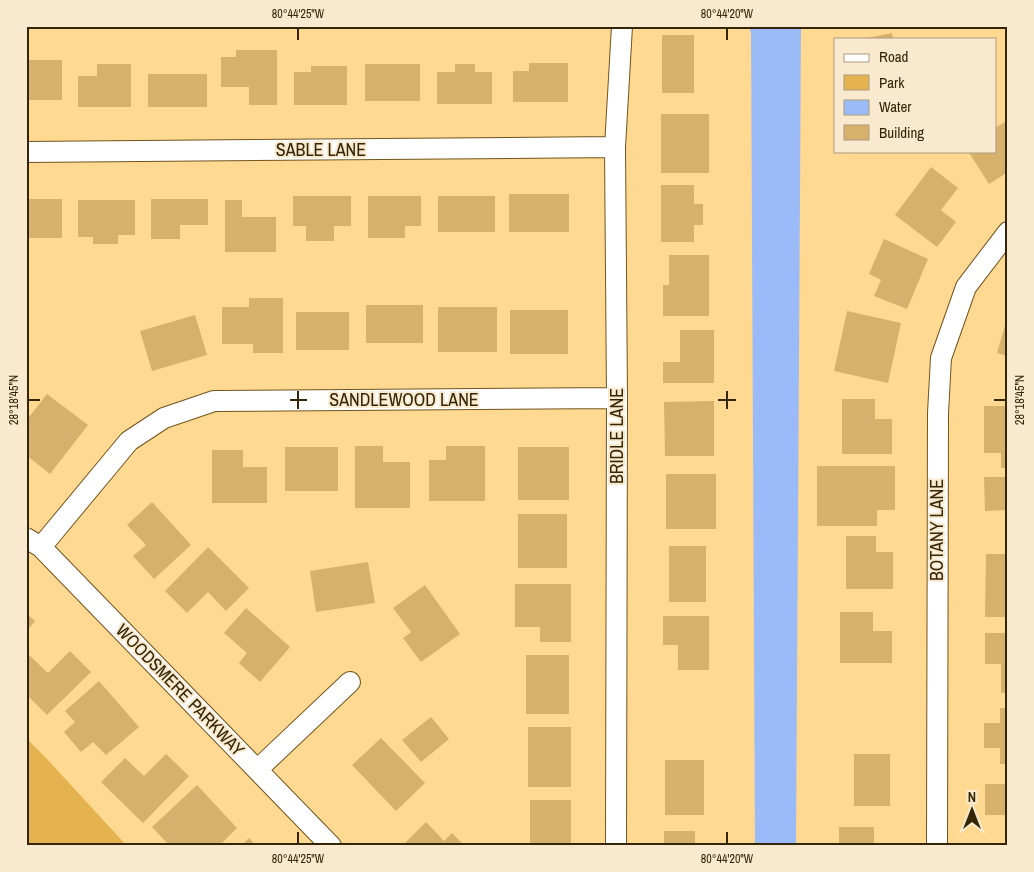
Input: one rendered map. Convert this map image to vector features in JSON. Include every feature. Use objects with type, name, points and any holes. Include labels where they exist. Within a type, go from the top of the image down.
[{"type":"street","name":"BRIDLE LANE","points":[[616,846],[617,398],[615,147],[622,26]]},
{"type":"street","name":"SABLE LANE","points":[[26,152],[615,147]]},
{"type":"street","name":"BOTANY LANE","points":[[937,846],[938,413],[941,358],[966,287],[1008,232]]},
{"type":"street","name":"SANDLEWOOD LANE","points":[[34,542],[129,441],[164,418],[214,401],[617,398]]},
{"type":"street","name":"WOODSMERE PARKWAY","points":[[34,542],[258,769],[331,846]]},
{"type":"street","points":[[258,769],[350,682]]},
{"type":"green space","points":[[26,738],[46,758],[127,846],[26,846]]},
{"type":"water","points":[[749,26],[801,26],[796,846],[755,846],[751,33]]},
{"type":"building","points":[[892,33],[893,38],[867,38]]},
{"type":"building","points":[[662,35],[694,35],[694,93],[662,93]]},
{"type":"building","points":[[236,50],[277,50],[277,105],[249,105],[249,87],[221,87],[221,57],[236,57]]},
{"type":"building","points":[[26,60],[62,60],[62,100],[26,100]]},
{"type":"building","points":[[529,63],[568,63],[568,102],[513,102],[513,71],[529,71]]},
{"type":"building","points":[[97,64],[131,64],[131,107],[78,107],[78,76],[97,76]]},
{"type":"building","points":[[365,64],[420,64],[420,101],[365,101]]},
{"type":"building","points":[[455,64],[475,64],[475,72],[492,72],[492,104],[437,104],[437,72],[455,72]]},
{"type":"building","points":[[311,66],[347,66],[347,105],[294,105],[294,72],[311,72]]},
{"type":"building","points":[[148,74],[207,74],[207,107],[148,107]]},
{"type":"building","points":[[661,114],[709,114],[709,173],[661,173]]},
{"type":"building","points":[[1008,120],[1008,172],[989,184],[969,152],[996,152],[996,127]]},
{"type":"building","points":[[931,167],[958,188],[941,210],[956,222],[937,247],[895,215]]},
{"type":"building","points":[[661,185],[694,185],[694,204],[703,204],[703,225],[694,225],[694,242],[661,242]]},
{"type":"building","points":[[509,194],[569,194],[569,232],[509,232]]},
{"type":"building","points":[[293,196],[351,196],[351,226],[334,226],[334,241],[306,241],[306,226],[293,226]]},
{"type":"building","points":[[368,196],[421,196],[421,226],[405,226],[405,238],[368,238]]},
{"type":"building","points":[[438,196],[495,196],[495,232],[438,232]]},
{"type":"building","points":[[26,199],[62,199],[62,238],[26,238]]},
{"type":"building","points":[[151,199],[208,199],[208,225],[180,225],[180,239],[151,239]]},
{"type":"building","points":[[78,200],[135,200],[135,235],[118,235],[118,244],[93,244],[93,237],[78,237]]},
{"type":"building","points":[[225,200],[242,200],[242,217],[276,217],[276,252],[225,252]]},
{"type":"building","points":[[884,239],[928,259],[907,309],[874,296],[881,280],[869,274]]},
{"type":"building","points":[[669,255],[709,255],[709,316],[663,316],[663,285],[669,285]]},
{"type":"building","points":[[249,298],[283,298],[283,353],[253,353],[253,344],[222,344],[222,307],[249,307]]},
{"type":"building","points":[[366,305],[423,305],[423,343],[366,343]]},
{"type":"building","points":[[438,307],[497,307],[497,352],[438,352]]},
{"type":"building","points":[[510,310],[568,310],[568,354],[510,354]]},
{"type":"building","points":[[847,311],[901,323],[888,383],[834,371]]},
{"type":"building","points":[[296,312],[349,312],[349,350],[296,350]]},
{"type":"building","points":[[195,315],[207,355],[152,371],[140,331]]},
{"type":"building","points":[[1006,322],[1008,322],[1008,356],[997,353]]},
{"type":"building","points":[[680,330],[714,330],[714,383],[663,383],[663,362],[680,362]]},
{"type":"building","points":[[47,394],[88,425],[50,474],[26,455],[26,421]]},
{"type":"building","points":[[842,399],[875,399],[875,419],[892,419],[892,454],[842,454]]},
{"type":"building","points":[[714,401],[714,456],[665,456],[664,402]]},
{"type":"building","points":[[984,406],[1008,406],[1008,468],[1001,468],[1001,453],[984,453]]},
{"type":"building","points":[[355,446],[383,446],[383,462],[410,462],[410,508],[355,508]]},
{"type":"building","points":[[446,446],[485,446],[485,501],[429,501],[429,460],[446,460]]},
{"type":"building","points":[[285,447],[338,447],[338,491],[285,491]]},
{"type":"building","points":[[518,447],[569,447],[569,500],[518,500]]},
{"type":"building","points":[[212,450],[243,450],[243,467],[267,467],[267,503],[212,503]]},
{"type":"building","points":[[817,466],[895,466],[895,510],[877,510],[877,526],[817,526]]},
{"type":"building","points":[[666,474],[716,474],[716,529],[666,529]]},
{"type":"building","points":[[984,477],[1008,477],[1008,510],[985,511]]},
{"type":"building","points":[[152,502],[191,545],[154,579],[133,556],[146,545],[127,525]]},
{"type":"building","points":[[518,514],[567,514],[567,568],[518,568]]},
{"type":"building","points":[[846,536],[876,536],[876,552],[893,552],[893,589],[846,589]]},
{"type":"building","points":[[669,546],[706,546],[706,602],[669,602]]},
{"type":"building","points":[[208,547],[249,588],[226,611],[208,592],[187,613],[165,591]]},
{"type":"building","points":[[986,554],[1008,554],[1008,617],[985,617]]},
{"type":"building","points":[[368,562],[375,603],[316,612],[310,571]]},
{"type":"building","points":[[515,584],[571,584],[571,642],[540,642],[540,627],[515,627]]},
{"type":"building","points":[[425,585],[460,634],[421,662],[403,638],[411,632],[393,608]]},
{"type":"building","points":[[246,608],[290,647],[260,682],[239,663],[247,653],[224,633]]},
{"type":"building","points":[[840,612],[873,612],[873,631],[892,631],[892,663],[840,663]]},
{"type":"building","points":[[26,613],[35,621],[26,632]]},
{"type":"building","points":[[663,616],[709,616],[709,670],[678,670],[678,645],[663,645]]},
{"type":"building","points":[[985,633],[1008,633],[1008,693],[1001,693],[1001,664],[985,664]]},
{"type":"building","points":[[70,651],[91,672],[47,715],[26,694],[26,656],[28,654],[48,673]]},
{"type":"building","points":[[526,655],[569,655],[569,714],[526,714]]},
{"type":"building","points":[[99,681],[139,727],[106,755],[93,742],[81,752],[64,732],[75,722],[65,711]]},
{"type":"building","points":[[1000,708],[1008,708],[1008,764],[1000,764],[1000,748],[984,748],[984,723],[1000,723]]},
{"type":"building","points":[[431,717],[449,739],[421,762],[402,740]]},
{"type":"building","points":[[528,727],[571,727],[571,787],[528,787]]},
{"type":"building","points":[[381,738],[425,783],[396,811],[352,765]]},
{"type":"building","points":[[166,754],[189,776],[143,823],[101,782],[125,758],[144,776]]},
{"type":"building","points":[[854,754],[890,754],[890,806],[854,806]]},
{"type":"building","points":[[665,760],[704,760],[704,815],[665,815]]},
{"type":"building","points":[[985,784],[1008,784],[1008,845],[1006,845],[1006,815],[985,815]]},
{"type":"building","points":[[197,785],[237,828],[219,846],[170,846],[152,827]]},
{"type":"building","points":[[530,800],[571,800],[571,846],[530,846]]},
{"type":"building","points":[[426,822],[444,841],[452,833],[465,846],[408,846],[405,843]]},
{"type":"building","points":[[839,827],[874,827],[874,846],[839,846]]},
{"type":"building","points":[[664,831],[695,831],[695,846],[664,846]]},
{"type":"building","points":[[249,838],[256,846],[241,846]]}]
